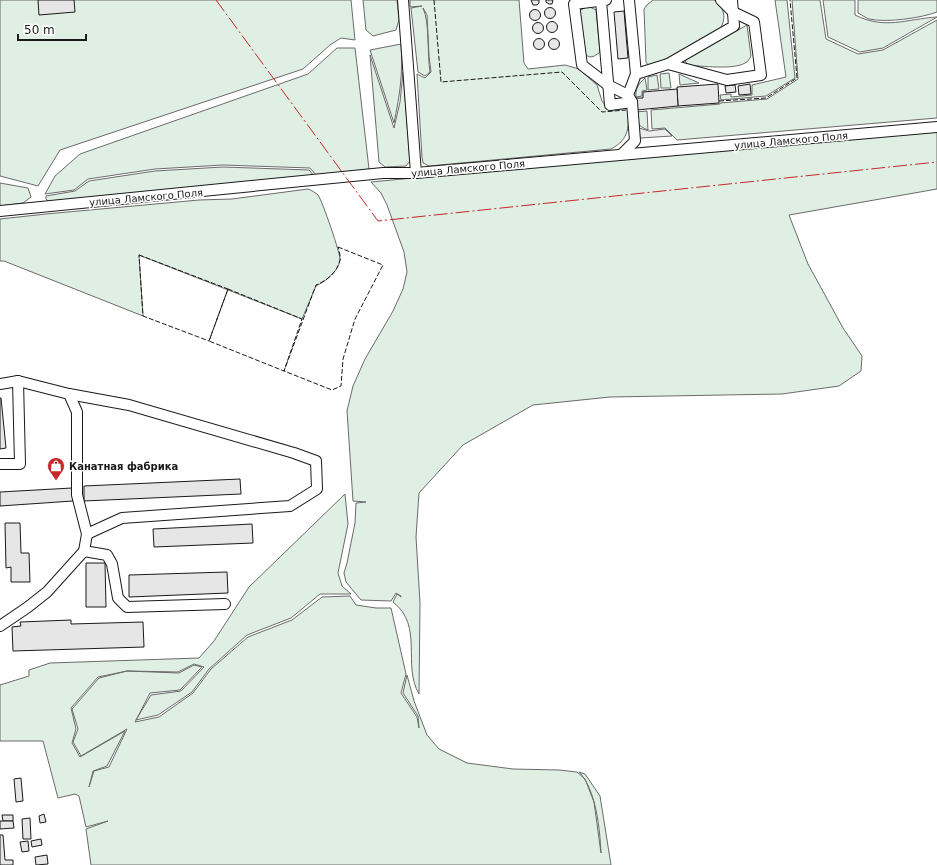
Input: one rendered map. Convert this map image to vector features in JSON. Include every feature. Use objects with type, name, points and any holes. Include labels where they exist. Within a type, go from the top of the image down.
[{"type":"street","points":[[403,0],[416,173]]},
{"type":"street","points":[[630,99],[608,86],[582,65],[574,4],[604,0],[608,86],[610,105],[630,99]]},
{"type":"street","points":[[622,154],[635,141],[630,99],[636,74],[629,0]]},
{"type":"street","points":[[668,64],[727,80],[761,75],[754,22],[733,12],[720,0]]},
{"type":"street","points":[[636,74],[668,64],[734,26],[732,0]]},
{"type":"street","name":"улица Ламского Поля","points":[[0,211],[383,173],[416,173],[937,127]]},
{"type":"street","points":[[0,464],[20,464],[18,381]]},
{"type":"street","points":[[0,384],[18,381],[68,394],[129,406],[294,453],[316,462],[317,489],[290,506],[122,518],[87,534]]},
{"type":"street","points":[[0,622],[28,606],[47,592],[84,551],[87,534],[77,495],[77,412],[68,394]]},
{"type":"street","points":[[84,551],[107,556],[112,564],[118,598],[127,607],[225,604]]},
{"type":"green space","points":[[0,0],[351,0],[355,40],[341,38],[330,45],[303,69],[60,150],[38,186],[0,176]]},
{"type":"green space","points":[[363,0],[397,0],[399,20],[396,30],[373,36],[366,30]]},
{"type":"green space","points":[[410,0],[519,0],[524,63],[528,69],[565,65],[579,69],[597,85],[602,101],[606,106],[628,106],[628,126],[622,141],[611,149],[429,166],[423,163],[417,74],[425,78],[431,72],[428,43],[429,65],[430,72],[425,76],[418,72],[411,8],[422,6],[410,7]],"holes":[[[423,8],[427,15],[428,26],[425,14]]]},
{"type":"green space","points":[[653,0],[714,0],[723,11],[724,20],[717,32],[657,64],[648,65],[646,62],[644,9]]},
{"type":"green space","points":[[775,0],[787,0],[795,78],[766,96],[721,100],[720,95],[731,94],[731,97],[752,95],[752,85],[786,77]]},
{"type":"green space","points":[[792,0],[820,0],[826,39],[858,54],[883,50],[937,20],[937,118],[677,140],[665,128],[652,129],[651,110],[767,99],[798,79]]},
{"type":"green space","points":[[823,0],[855,0],[855,15],[876,22],[886,23],[937,17],[883,48],[860,52],[828,37]]},
{"type":"green space","points":[[858,0],[937,0],[937,12],[904,19],[869,19],[858,13]]},
{"type":"green space","points":[[588,6],[596,10],[600,52],[591,57],[587,56],[583,52],[579,11]]},
{"type":"green space","points":[[747,25],[751,56],[746,63],[726,67],[687,65],[685,60],[689,57]]},
{"type":"green space","points":[[401,44],[402,65],[398,103],[394,123],[370,50]]},
{"type":"green space","points":[[337,48],[355,48],[369,169],[317,176],[310,168],[223,165],[155,169],[88,179],[74,190],[45,194],[55,176],[80,154],[308,74]]},
{"type":"green space","points":[[370,55],[394,128],[400,102],[403,72],[410,161],[406,166],[385,167],[379,162]]},
{"type":"green space","points":[[669,73],[671,88],[661,88],[660,74]]},
{"type":"green space","points":[[679,74],[699,83],[680,85]]},
{"type":"green space","points":[[657,75],[659,89],[648,90],[648,77]]},
{"type":"green space","points":[[645,78],[647,90],[642,91],[642,96],[636,97],[638,86]]},
{"type":"green space","points":[[647,111],[648,130],[638,124],[636,116],[636,112]]},
{"type":"green space","points":[[937,132],[937,189],[789,215],[808,264],[843,328],[862,356],[861,371],[839,386],[782,394],[610,397],[533,405],[463,445],[419,493],[416,537],[420,603],[419,694],[414,683],[412,671],[408,622],[393,602],[397,594],[401,596],[396,593],[391,601],[361,600],[346,582],[344,573],[355,523],[356,503],[366,502],[353,501],[347,411],[353,386],[365,359],[393,311],[403,289],[407,272],[404,252],[387,205],[381,193],[371,182],[634,157]]},
{"type":"green space","points":[[223,167],[309,170],[315,177],[49,202],[46,199],[46,196],[75,191],[89,181],[155,171]]},
{"type":"green space","points":[[0,183],[28,188],[31,197],[23,203],[0,206]]},
{"type":"green space","points":[[308,189],[317,194],[320,199],[335,239],[340,260],[337,268],[331,276],[316,286],[302,319],[139,255],[143,316],[4,261],[0,261],[0,219],[199,200],[232,199]]},
{"type":"green space","points":[[345,494],[348,524],[338,573],[342,586],[351,594],[320,594],[291,618],[247,635],[209,669],[192,692],[158,715],[136,720],[135,722],[159,717],[193,693],[211,669],[248,637],[292,620],[322,597],[350,596],[356,605],[376,608],[391,608],[406,674],[401,693],[417,717],[419,728],[418,716],[403,693],[407,675],[414,701],[427,735],[439,749],[467,763],[513,769],[577,772],[583,778],[579,772],[585,774],[600,796],[611,865],[91,865],[86,829],[108,821],[86,827],[79,796],[75,794],[58,798],[43,741],[0,741],[0,685],[29,676],[29,670],[50,663],[199,658],[214,641],[249,587]],"holes":[[[194,664],[204,667],[181,691],[151,695],[136,720],[150,693],[180,690],[202,667],[194,665],[179,673],[127,671],[178,672]],[[127,671],[99,678],[72,709],[78,729],[73,742],[81,756],[127,729],[109,767],[94,771],[89,787],[93,771],[107,766],[125,731],[80,757],[72,743],[76,729],[71,708],[98,677]],[[594,803],[600,833],[601,853]]]},
{"type":"shaded area","points":[[639,128],[649,131],[665,129],[672,136],[640,138]]},
{"type":"building","points":[[38,0],[74,0],[75,12],[39,15]]},
{"type":"building","points":[[531,0],[539,0],[539,3],[537,5],[533,5]]},
{"type":"building","points":[[546,0],[553,0],[552,4],[546,2]]},
{"type":"building","points":[[550,7],[554,9],[556,13],[554,17],[550,19],[546,17],[544,13],[546,9]]},
{"type":"building","points":[[535,9],[539,11],[541,15],[539,19],[535,21],[531,19],[529,15],[531,11]]},
{"type":"building","points":[[624,11],[628,58],[618,59],[614,12]]},
{"type":"building","points":[[552,21],[556,23],[558,27],[556,31],[552,33],[548,31],[546,27],[548,23]]},
{"type":"building","points":[[538,22],[542,24],[544,28],[542,32],[538,34],[534,32],[532,28],[534,24]]},
{"type":"building","points":[[539,38],[543,40],[545,44],[543,48],[539,50],[535,48],[533,44],[535,40]]},
{"type":"building","points":[[554,38],[558,40],[560,44],[558,48],[554,50],[550,48],[548,44],[550,40]]},
{"type":"building","points":[[718,84],[719,103],[678,106],[677,87]]},
{"type":"building","points":[[750,84],[751,94],[739,95],[738,86]]},
{"type":"building","points":[[735,85],[736,92],[726,93],[725,86]]},
{"type":"building","points":[[677,89],[678,106],[637,110],[636,98],[643,98],[643,92]]},
{"type":"building","points":[[0,398],[6,448],[0,449]]},
{"type":"building","points":[[240,479],[241,494],[84,501],[84,486]]},
{"type":"building","points":[[72,488],[73,501],[0,506],[0,492]]},
{"type":"building","points":[[5,523],[20,523],[21,553],[29,553],[30,582],[11,582],[11,567],[6,568]]},
{"type":"building","points":[[252,524],[253,543],[154,547],[153,529]]},
{"type":"building","points":[[86,563],[105,563],[106,607],[86,607]]},
{"type":"building","points":[[227,572],[228,593],[129,597],[129,575]]},
{"type":"building","points":[[71,620],[71,624],[143,622],[144,647],[13,651],[12,627],[21,626],[20,622]]},
{"type":"building","points":[[21,778],[23,801],[16,802],[14,779]]},
{"type":"building","points":[[44,814],[46,822],[40,823],[39,816]]},
{"type":"building","points":[[2,815],[13,815],[13,821],[3,821]]},
{"type":"building","points":[[30,818],[31,839],[23,839],[22,819]]},
{"type":"building","points":[[0,821],[13,821],[14,828],[0,829]]},
{"type":"building","points":[[0,835],[3,835],[5,860],[13,860],[13,865],[0,865]]},
{"type":"building","points":[[41,839],[42,845],[32,847],[31,841]]},
{"type":"building","points":[[28,841],[29,851],[22,852],[20,842]]},
{"type":"building","points":[[47,855],[48,864],[36,865],[35,857]]},
{"type":"fence","points":[[434,0],[441,82],[562,72],[602,112],[626,110]]},
{"type":"fence","points":[[719,101],[766,98],[797,78],[790,0]]},
{"type":"fence","points":[[338,247],[383,265],[355,319],[343,359],[341,386],[332,390],[284,371],[316,285],[331,276],[339,265],[340,257],[338,247]]},
{"type":"fence","points":[[139,255],[228,289],[209,341],[143,316],[139,255]]},
{"type":"fence","points":[[228,289],[302,319],[284,371],[209,341],[228,289]]},
{"type":"power","points":[[216,0],[378,221],[937,162]]},
{"type":"place","name":"Канатная фабрика","points":[[56,481]]}]
